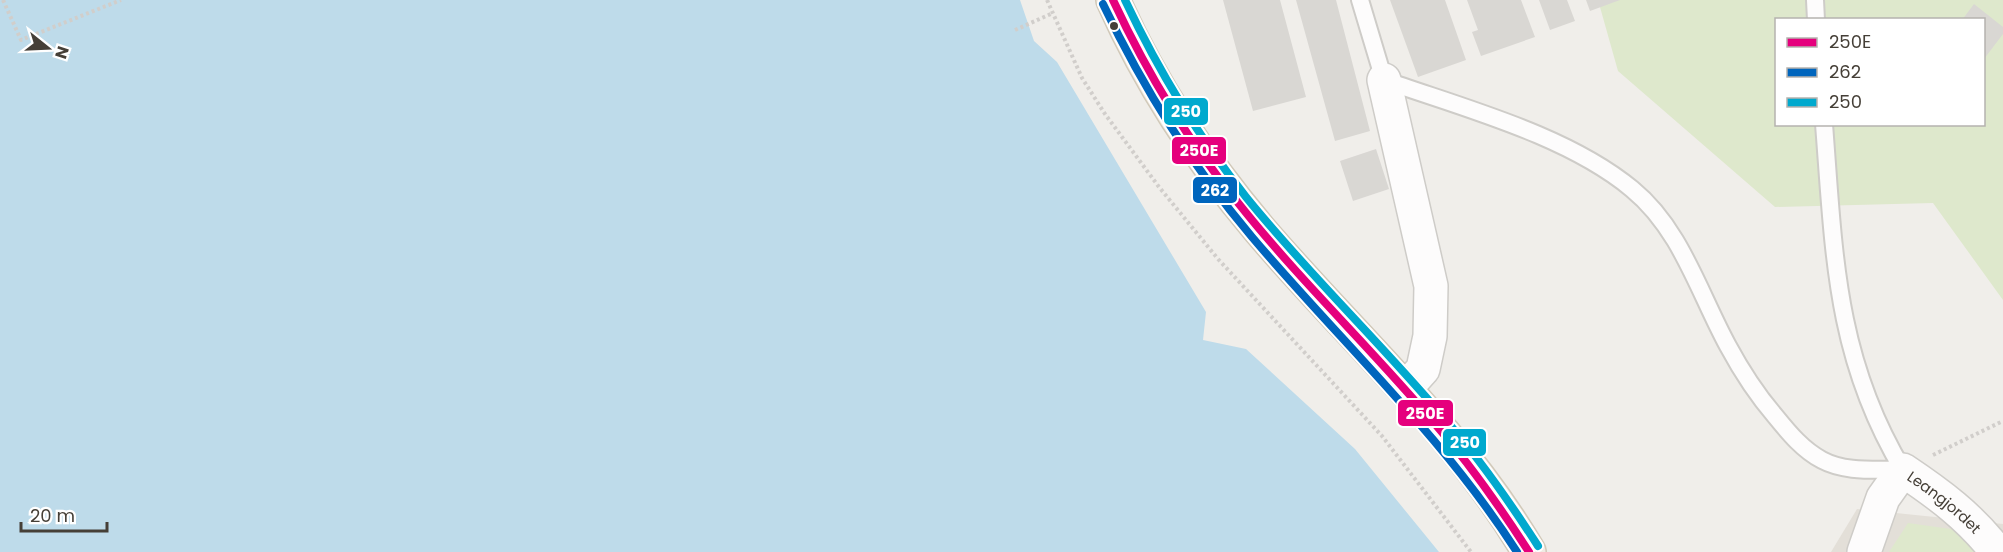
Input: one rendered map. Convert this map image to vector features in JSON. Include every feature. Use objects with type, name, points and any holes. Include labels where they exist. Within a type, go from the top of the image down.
[{"type":"main road","points":[[1113,0],[1146,68],[1203,159],[1259,229],[1406,388],[1496,500],[1529,552]]},
{"type":"street","points":[[1384,80],[1431,286],[1430,336],[1423,369],[1406,388]]},
{"type":"street","name":"Leangjordet","points":[[1864,552],[1883,498],[1903,470],[1947,499],[1983,534],[1997,552]]},
{"type":"lane","points":[[1360,0],[1384,80],[1501,121],[1570,150],[1634,190],[1660,220],[1682,252],[1728,345],[1754,391],[1795,440],[1823,461],[1848,468],[1903,470]]},
{"type":"lane","points":[[1815,0],[1816,18]]},
{"type":"lane","points":[[1824,126],[1836,279],[1851,354],[1881,434],[1903,470]]},
{"type":"path","points":[[3,0],[21,40],[121,0]]},
{"type":"path","points":[[1047,0],[1082,78],[1105,114],[1160,187],[1218,259],[1382,436],[1471,552]]},
{"type":"path","points":[[1015,30],[1053,13]]},
{"type":"path","points":[[1903,470],[2003,421]]},
{"type":"shaded area","points":[[1857,509],[2003,524],[2003,552],[1831,552]]},
{"type":"green space","points":[[1598,0],[2003,0],[2003,300],[1933,203],[1775,207],[1618,71]]},
{"type":"green space","points":[[1908,523],[1965,531],[1983,552],[1889,552]]},
{"type":"water","points":[[0,0],[1020,0],[1034,41],[1057,62],[1206,312],[1203,340],[1246,349],[1355,449],[1439,552],[0,552]]},
{"type":"building","points":[[1223,0],[1280,0],[1306,97],[1253,111]]},
{"type":"building","points":[[1296,0],[1336,0],[1370,131],[1335,141]]},
{"type":"building","points":[[1390,0],[1445,0],[1466,60],[1418,77]]},
{"type":"building","points":[[1467,0],[1521,0],[1535,37],[1481,56],[1472,32],[1478,30]]},
{"type":"building","points":[[1539,0],[1567,0],[1575,21],[1550,30]]},
{"type":"building","points":[[1586,0],[1620,0],[1590,11]]},
{"type":"building","points":[[1974,4],[2003,27],[2003,34],[1985,58],[1985,18],[1964,18]]},
{"type":"building","points":[[1376,149],[1389,189],[1353,201],[1340,161]]},
{"type":"transit line","name":"250E","points":[[1113,0],[1170,106],[1220,180],[1286,260],[1448,439],[1484,486],[1529,552]]},
{"type":"transit line","name":"250","points":[[1125,0],[1180,102],[1228,174],[1294,253],[1457,433],[1493,480],[1538,546]]},
{"type":"transit line","name":"262","points":[[1103,4],[1152,96],[1189,154],[1230,210],[1286,276],[1424,429],[1488,509],[1517,552]]}]
